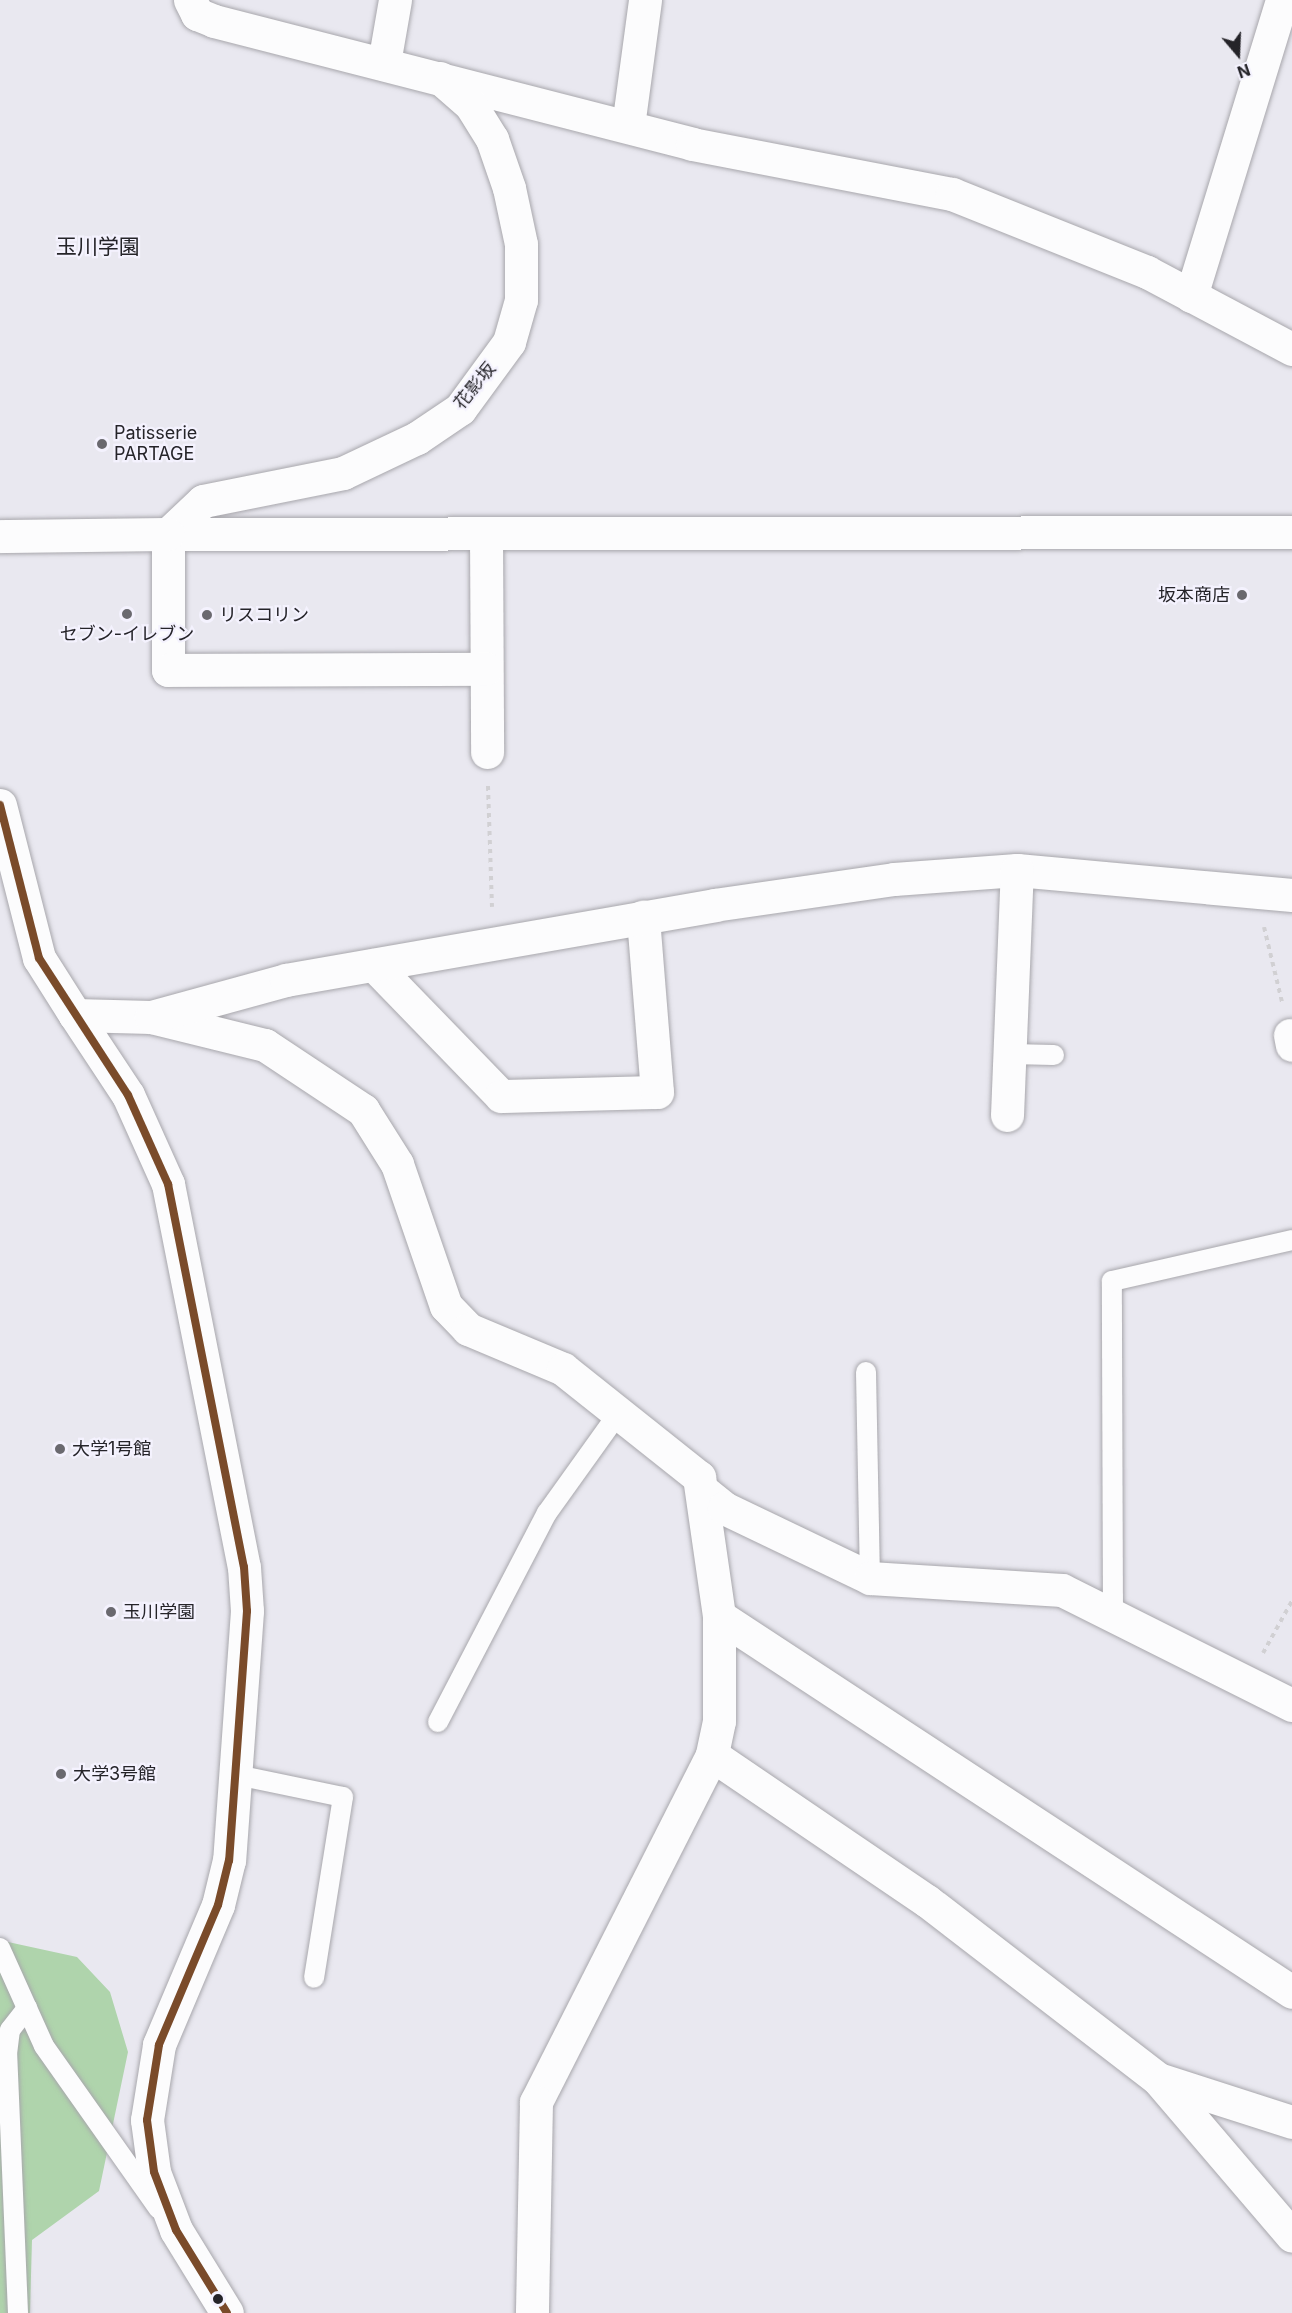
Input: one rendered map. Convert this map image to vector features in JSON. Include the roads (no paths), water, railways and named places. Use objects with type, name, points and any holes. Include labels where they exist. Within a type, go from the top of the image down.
[{"type":"street","points":[[190,0],[197,14],[214,21],[436,75],[692,144],[952,194],[1147,272],[1292,350]]},
{"type":"street","points":[[384,63],[395,0]]},
{"type":"street","points":[[628,126],[645,0]]},
{"type":"street","points":[[1191,296],[1282,0]]},
{"type":"street","name":"花影坂","points":[[168,534],[203,501],[343,473],[417,438],[460,409],[509,342],[521,300],[521,255],[509,188],[492,139],[471,105],[436,75]]},
{"type":"street","points":[[0,536],[1292,532]]},
{"type":"street","points":[[486,533],[487,752]]},
{"type":"street","points":[[168,534],[168,670],[486,669]]},
{"type":"street","points":[[0,805],[39,958],[75,1015],[106,1056],[150,1140],[168,1184],[187,1268],[244,1567],[247,1611],[237,1774],[218,1905],[159,2045],[148,2096],[154,2172],[176,2230],[227,2313]]},
{"type":"street","points":[[151,1017],[286,980],[644,917],[894,879],[1017,870],[1292,895]]},
{"type":"street","points":[[1007,1115],[1017,870]]},
{"type":"street","points":[[374,965],[501,1096],[657,1092],[644,917]]},
{"type":"street","points":[[75,1015],[151,1017],[265,1045],[363,1110],[397,1164],[446,1306],[468,1329],[563,1369],[699,1477],[719,1616],[719,1721],[712,1755],[536,2102],[532,2313]]},
{"type":"street","points":[[702,1490],[724,1508],[870,1578],[1062,1590],[1245,1684],[1292,1705]]},
{"type":"street","points":[[719,1616],[1292,1992]]},
{"type":"street","points":[[712,1755],[927,1901],[1158,2079],[1292,2236]]},
{"type":"street","points":[[1158,2079],[1292,2122]]},
{"type":"lane","points":[[1010,1054],[1054,1055]]},
{"type":"lane","points":[[1113,1617],[1112,1281],[1292,1240]]},
{"type":"lane","points":[[866,1372],[870,1578]]},
{"type":"lane","points":[[438,1722],[547,1513],[618,1414]]},
{"type":"lane","points":[[237,1774],[343,1797],[314,1978]]},
{"type":"lane","points":[[0,1948],[44,2046],[123,2164],[176,2230]]},
{"type":"lane","points":[[18,2313],[7,2054],[10,2030],[27,2008]]},
{"type":"place","name":"Patisserie PARTAGE","points":[[102,444]]},
{"type":"place","name":"坂本商店","points":[[1242,595]]},
{"type":"place","name":"セブン-イレブン","points":[[127,614]]},
{"type":"place","name":"リスコリン","points":[[207,615]]},
{"type":"place","name":"大学1号館","points":[[60,1449]]},
{"type":"place","name":"玉川学園","points":[[111,1612]]},
{"type":"place","name":"大学3号館","points":[[61,1774]]},
{"type":"district","name":"玉川学園","points":[[98,247]]}]
